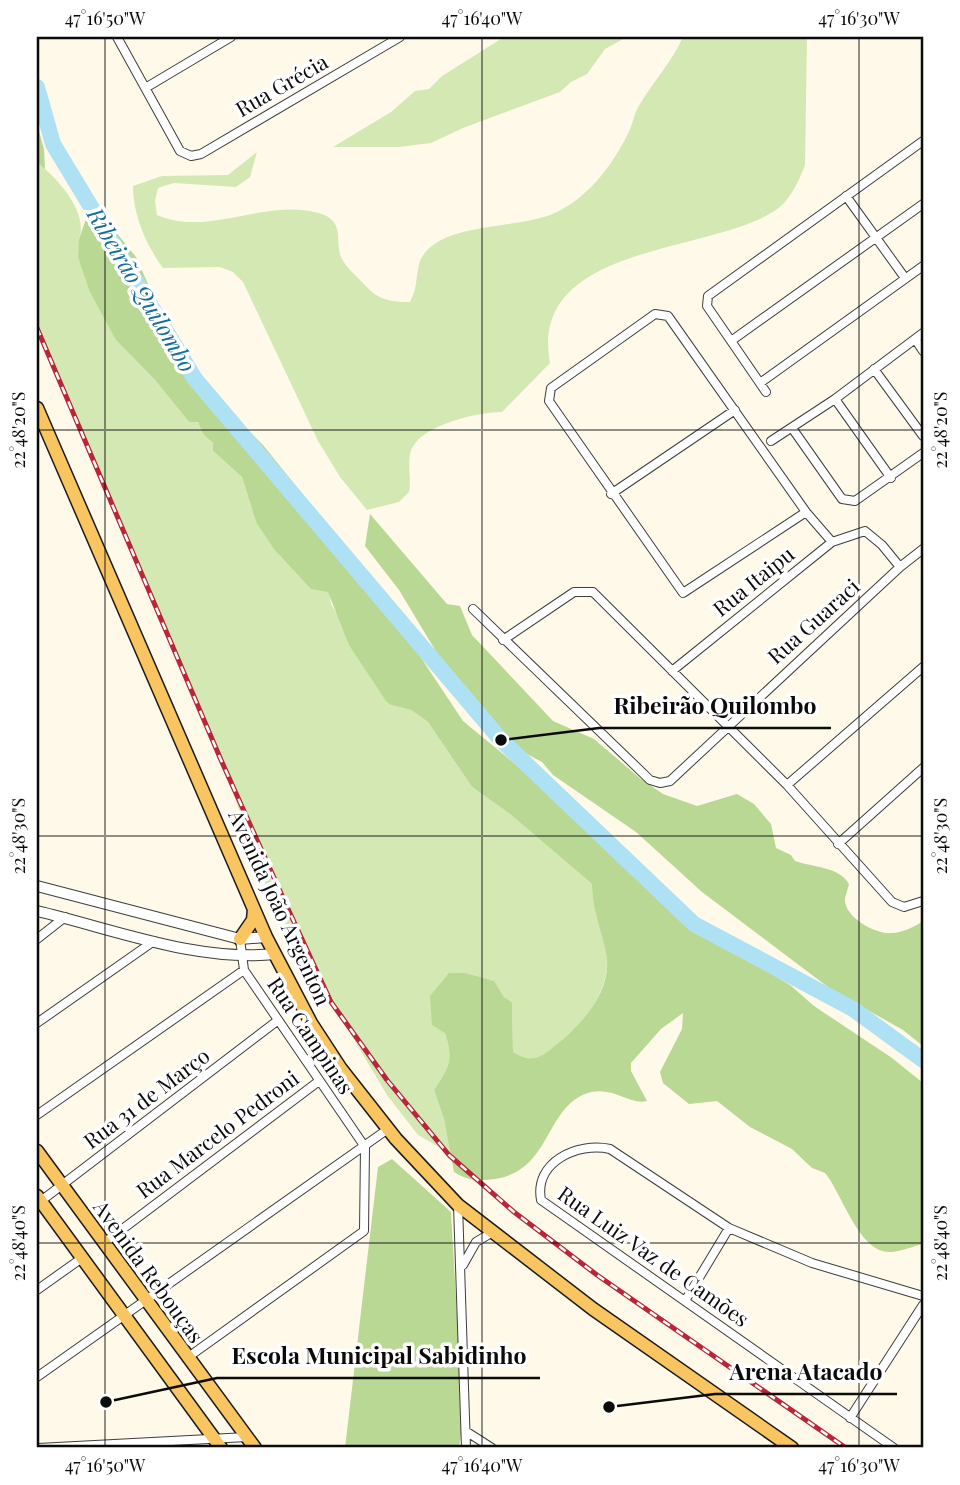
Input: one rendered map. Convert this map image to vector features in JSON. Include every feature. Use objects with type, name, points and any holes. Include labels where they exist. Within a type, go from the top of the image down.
[{"type":"main road","name":"Avenida João Argenton","points":[[37,408],[266,937],[334,1057],[388,1129],[458,1205],[593,1309],[782,1446]]},
{"type":"main road","points":[[240,939],[253,920],[254,909]]},
{"type":"main road","name":"Avenida Rebouças","points":[[37,1151],[251,1443]]},
{"type":"main road","points":[[38,1200],[218,1443]]},
{"type":"street","points":[[117,37],[147,87],[232,37]]},
{"type":"street","name":"Rua Grécia","points":[[147,87],[180,151],[191,156],[201,154],[400,37]]},
{"type":"street","points":[[766,392],[707,306],[708,296],[923,141]]},
{"type":"street","points":[[846,196],[905,278]]},
{"type":"street","points":[[731,341],[923,204]]},
{"type":"street","points":[[760,383],[923,266]]},
{"type":"street","points":[[806,512],[683,593],[611,494],[549,401],[548,394],[551,388],[655,314],[668,316],[806,512],[832,542]]},
{"type":"street","points":[[771,441],[835,399],[923,333]]},
{"type":"street","points":[[915,339],[923,351]]},
{"type":"street","points":[[874,369],[923,436]]},
{"type":"street","points":[[835,399],[891,478]]},
{"type":"street","points":[[611,494],[735,410]]},
{"type":"street","points":[[792,428],[842,499],[855,501],[923,453]]},
{"type":"street","name":"Rua Itaipu","points":[[672,671],[832,542],[864,531],[882,545],[900,567]]},
{"type":"street","name":"Rua Guaraci","points":[[503,640],[650,780],[660,783],[670,780],[728,724],[923,549]]},
{"type":"street","points":[[473,609],[503,640],[574,592],[593,592],[787,785],[892,902],[904,907],[921,903]]},
{"type":"street","points":[[787,785],[923,667]]},
{"type":"street","points":[[838,844],[923,768]]},
{"type":"street","points":[[37,886],[240,939],[266,937]]},
{"type":"street","points":[[37,911],[154,941],[241,957],[275,954]]},
{"type":"street","points":[[37,939],[65,918]]},
{"type":"street","name":"Rua Campinas","points":[[240,939],[244,970],[365,1147]]},
{"type":"street","points":[[37,1023],[154,941]]},
{"type":"street","points":[[37,1115],[244,970]]},
{"type":"street","name":"Rua 31 de Março","points":[[38,1200],[62,1186],[277,1021]]},
{"type":"street","name":"Rua Marcelo Pedroni","points":[[104,1243],[319,1081]]},
{"type":"street","points":[[37,1377],[388,1129]]},
{"type":"street","points":[[187,1358],[364,1231],[365,1147]]},
{"type":"street","name":"Rua Luiz Vaz de Camões","points":[[729,1228],[610,1149],[589,1147],[559,1158],[544,1170],[538,1185],[541,1200],[894,1448]]},
{"type":"street","points":[[458,1205],[466,1448]]},
{"type":"street","points":[[685,1301],[729,1228],[812,1264],[923,1296]]},
{"type":"street","points":[[461,1271],[467,1253],[476,1242],[491,1233]]},
{"type":"street","points":[[37,1290],[82,1258]]},
{"type":"street","points":[[849,1418],[923,1305]]},
{"type":"street","points":[[467,1432],[492,1448]]},
{"type":"street","points":[[38,1448],[251,1443]]},
{"type":"green space","points":[[504,37],[627,37],[605,49],[587,74],[571,82],[560,92],[463,128],[431,143],[399,147],[333,147],[391,112],[415,91],[429,89],[442,76]]},
{"type":"green space","points":[[683,37],[807,37],[805,165],[794,190],[776,210],[747,224],[630,258],[595,273],[567,295],[551,324],[550,363],[502,412],[453,421],[428,432],[418,440],[410,453],[409,492],[399,502],[367,510],[340,477],[318,441],[243,282],[233,272],[220,267],[163,268],[151,250],[135,208],[133,186],[162,176],[228,175],[257,152],[250,177],[236,187],[174,183],[158,188],[155,201],[157,215],[177,221],[198,222],[281,210],[322,214],[329,217],[336,226],[341,257],[346,266],[363,283],[385,299],[410,302],[420,262],[432,245],[464,232],[542,218],[569,205],[591,187],[617,154],[638,107]]},
{"type":"green space","points":[[37,124],[44,149],[45,169],[37,162]]},
{"type":"green space","points":[[37,162],[62,186],[75,207],[81,229],[79,239],[116,340],[155,380],[189,422],[198,422],[203,434],[213,443],[213,451],[242,477],[256,522],[329,592],[331,604],[391,705],[411,710],[428,722],[472,787],[510,814],[592,884],[607,971],[599,995],[578,1026],[539,1058],[528,1058],[513,1052],[512,1002],[504,997],[493,981],[480,978],[445,1033],[449,1050],[448,1063],[434,1090],[444,1119],[451,1154],[418,1135],[387,1095],[272,902],[234,796],[37,326]]},
{"type":"green space","points":[[96,212],[103,216],[136,257],[148,284],[151,307],[166,334],[211,393],[263,445],[358,563],[463,721],[526,773],[539,779],[641,869],[712,938],[790,985],[814,1006],[892,1058],[923,1083],[923,1244],[894,1252],[879,1250],[860,1233],[825,1173],[812,1168],[792,1149],[750,1127],[717,1101],[689,1104],[663,1083],[660,1072],[682,1029],[683,1013],[661,1029],[631,1063],[631,1071],[647,1101],[634,1101],[604,1092],[585,1094],[572,1102],[562,1113],[527,1164],[513,1173],[495,1179],[478,1180],[454,1172],[444,1119],[434,1090],[446,1069],[449,1050],[445,1033],[432,1025],[430,996],[449,973],[465,973],[494,981],[504,997],[512,1002],[513,1052],[526,1058],[545,1054],[584,1018],[604,984],[607,959],[594,905],[592,884],[510,814],[472,787],[428,722],[411,710],[386,701],[349,645],[328,592],[311,589],[274,549],[256,522],[242,477],[213,451],[213,443],[203,434],[198,422],[189,422],[155,380],[116,340],[90,292],[78,257],[79,239],[88,213]]},
{"type":"green space","points":[[370,514],[447,604],[460,606],[472,635],[553,721],[594,739],[663,794],[697,806],[737,794],[754,804],[771,824],[776,848],[791,855],[795,861],[832,871],[845,878],[849,884],[845,898],[846,907],[863,924],[878,931],[896,933],[923,921],[923,1046],[903,1030],[832,990],[702,892],[636,832],[553,775],[542,762],[508,744],[481,719],[442,666],[399,590],[365,546]]},
{"type":"green space","points":[[392,1159],[451,1212],[463,1419],[459,1448],[345,1448],[378,1167]]},
{"type":"waterway","name":"Ribeirão Quilombo","points":[[37,87],[53,144],[195,379],[501,740],[694,924],[853,1009],[923,1060]]},
{"type":"railway","points":[[37,328],[221,760],[331,1002],[387,1080],[449,1155],[514,1212],[597,1275],[846,1448]]},
{"type":"place","name":"Ribeirão Quilombo","points":[[501,740]]},
{"type":"place","name":"Escola Municipal Sabidinho","points":[[106,1402]]},
{"type":"place","name":"Arena Atacado","points":[[609,1407]]}]
